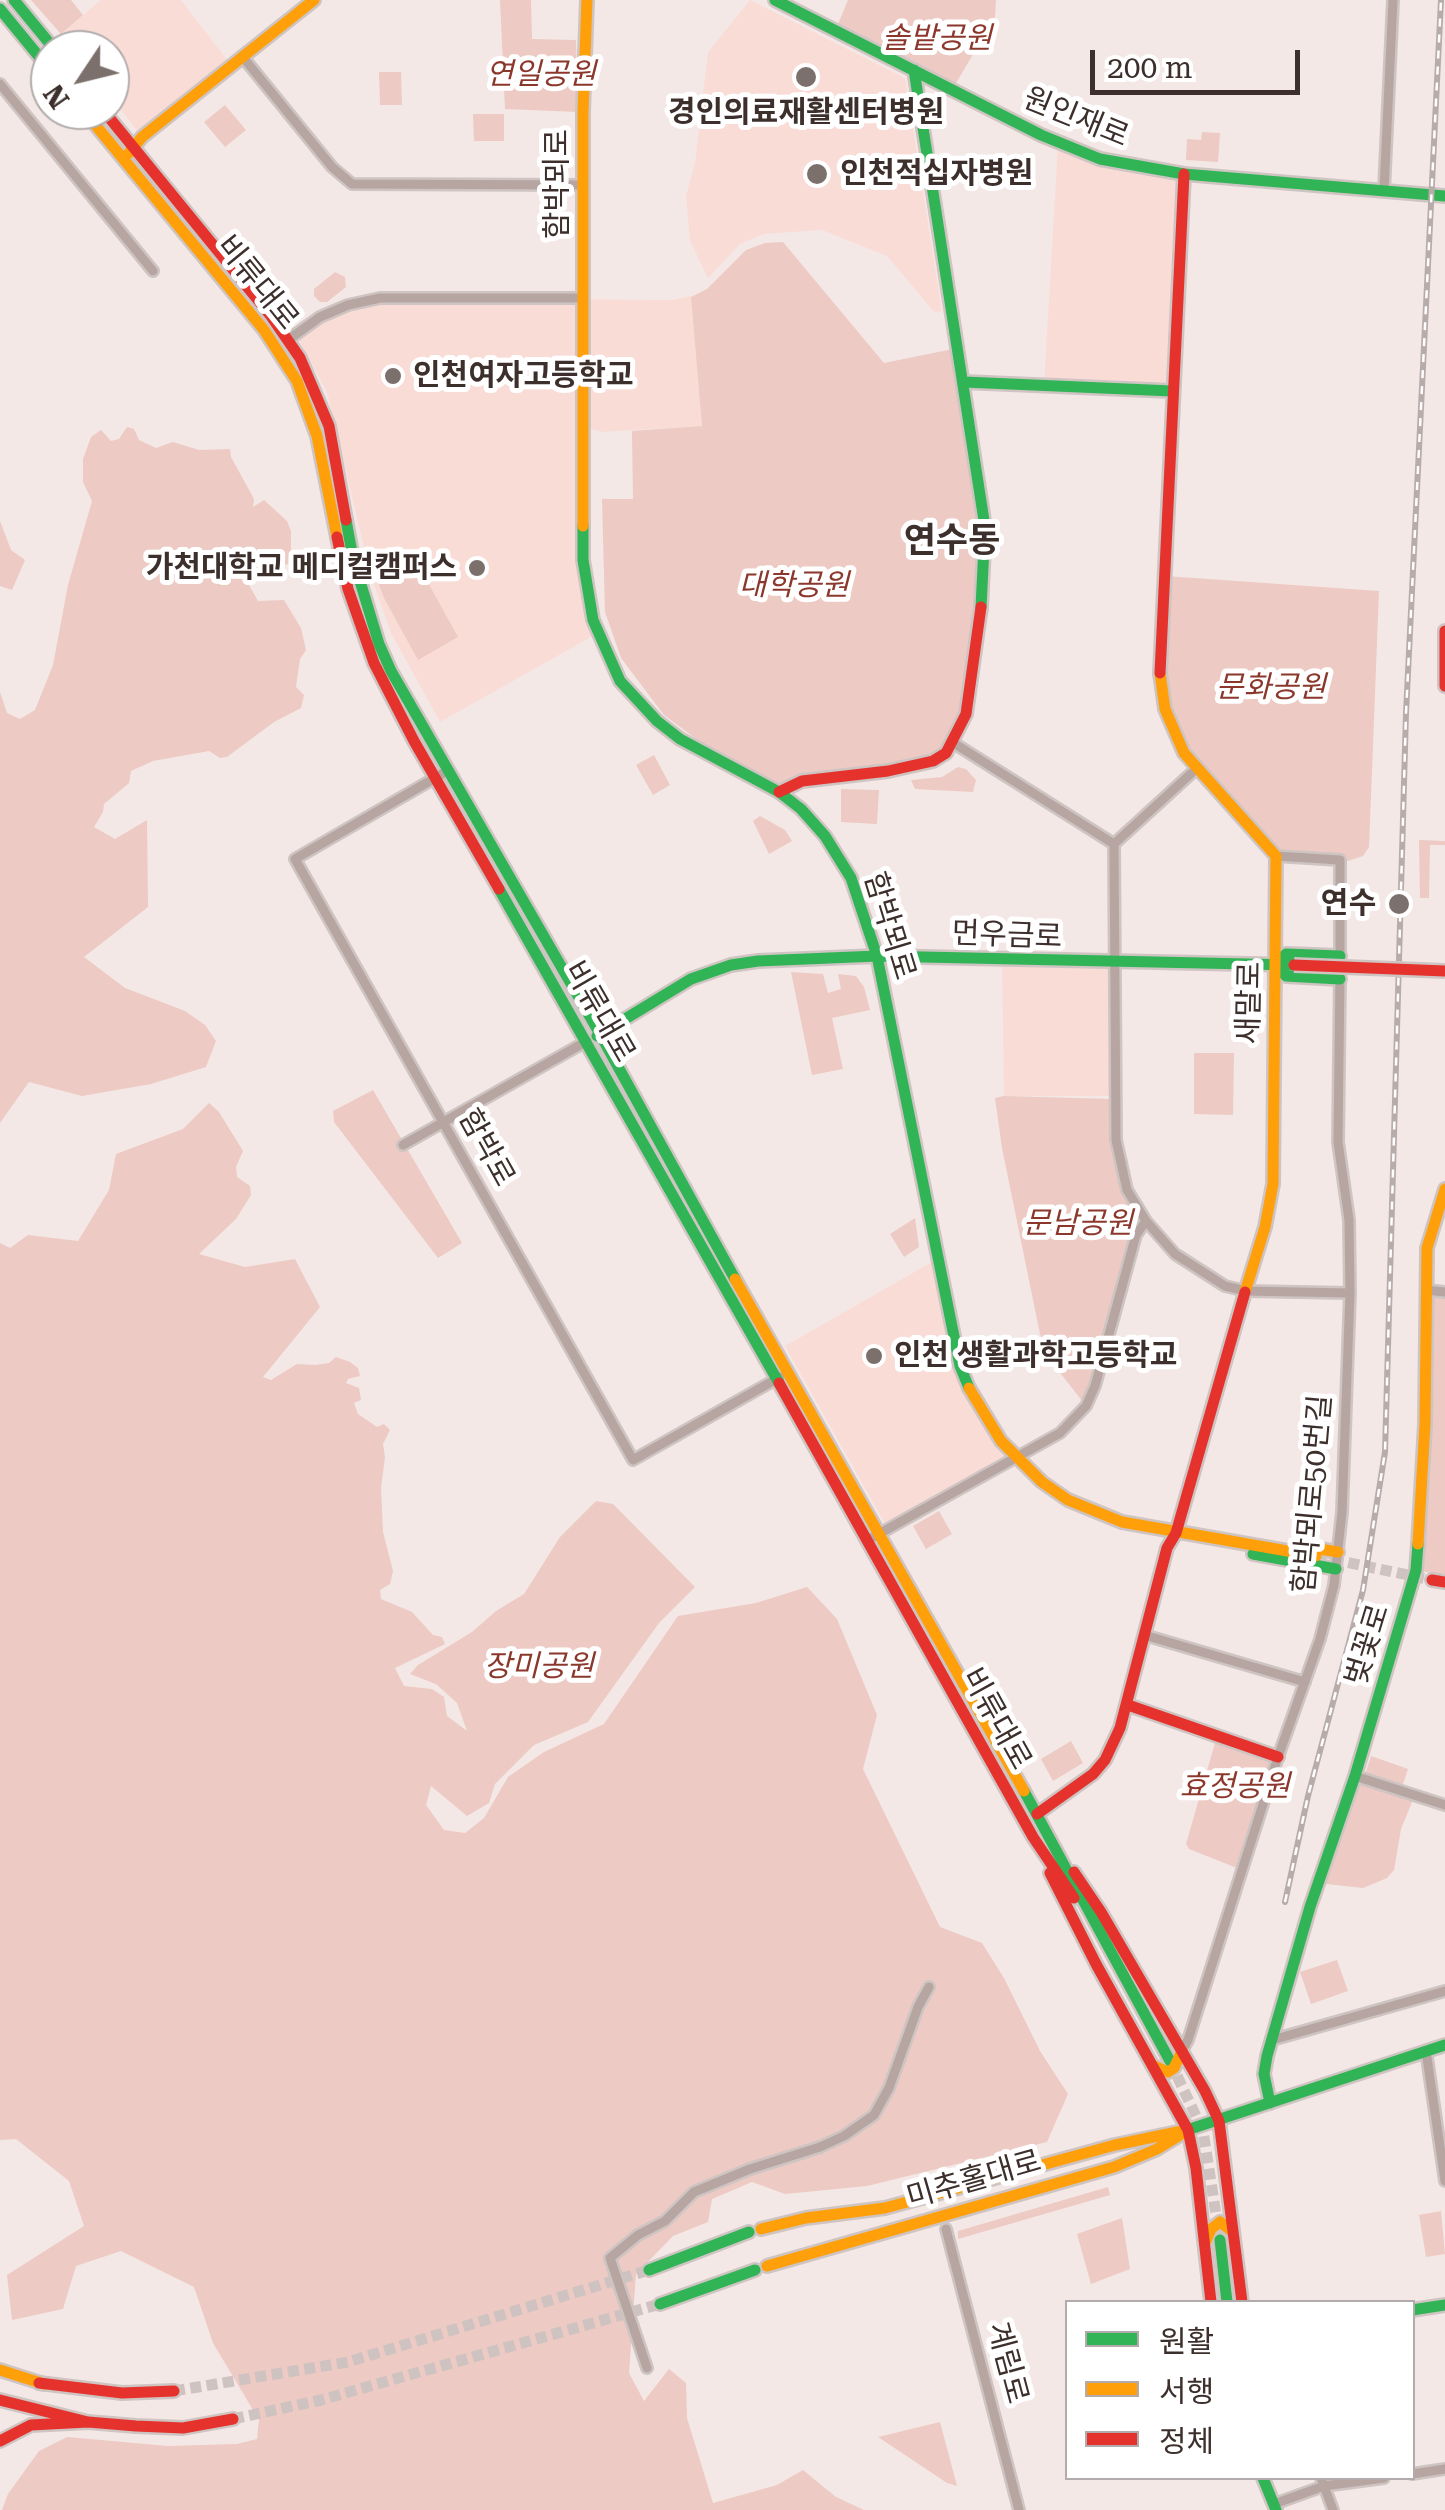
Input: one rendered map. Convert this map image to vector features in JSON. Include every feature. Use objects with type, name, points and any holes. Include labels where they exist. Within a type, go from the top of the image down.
[{"type":"main road","points":[[14,0],[39,30]]},
{"type":"main road","points":[[124,160],[142,137],[314,0]]},
{"type":"main road","name":"함박뫼로","points":[[587,0],[583,560],[593,620],[604,652],[620,681],[657,722],[779,792],[800,809],[840,856],[877,956],[960,1366],[987,1420],[1015,1456],[1068,1500],[1122,1522],[1316,1556]]},
{"type":"main road","name":"원인재로","points":[[775,0],[1072,150],[1136,168],[1184,174],[1445,196]]},
{"type":"main road","points":[[0,9],[30,46]]},
{"type":"main road","points":[[779,792],[802,780],[888,772],[933,761],[946,754],[966,714],[984,583],[985,527],[914,70]]},
{"type":"main road","name":"비류대로","points":[[99,130],[264,330],[297,381],[318,436],[348,590],[374,663],[600,1034],[781,1376]]},
{"type":"main road","name":"비류대로","points":[[120,130],[288,340],[311,379],[329,426],[353,558],[379,644],[441,774],[587,1041],[1048,1833],[1170,2061]]},
{"type":"main road","points":[[1184,174],[1160,681],[1174,735],[1196,769],[1276,856]]},
{"type":"main road","points":[[964,382],[1172,391]]},
{"type":"main road","points":[[1445,631],[1445,686]]},
{"type":"main road","name":"새말로","points":[[1037,1814],[1073,1791],[1105,1760],[1128,1705],[1167,1548],[1176,1533],[1186,1487],[1265,1227],[1273,1184],[1276,856]]},
{"type":"main road","points":[[1340,956],[1286,954],[1275,964],[1286,976],[1340,978]]},
{"type":"main road","name":"먼우금로","points":[[587,1041],[681,984],[731,965],[877,956],[1445,971]]},
{"type":"main road","name":"벚꽃로","points":[[1270,2103],[1264,2074],[1272,2040],[1416,1570],[1425,1424],[1428,1248],[1445,1189]]},
{"type":"main road","points":[[1176,1533],[1193,1530],[1338,1552]]},
{"type":"main road","points":[[1176,1533],[1191,1542],[1336,1569]]},
{"type":"main road","name":"비류대로","points":[[873,1537],[1033,1837],[1101,1938]]},
{"type":"main road","points":[[1128,1705],[1278,1757]]},
{"type":"main road","points":[[1048,1833],[1101,1912],[1218,2121],[1242,2300]]},
{"type":"main road","points":[[1033,1837],[1096,1964],[1188,2130],[1212,2300]]},
{"type":"main road","name":"미추홀대로","points":[[650,2270],[755,2231],[806,2218],[884,2208],[1114,2145],[1188,2130],[1445,2045]]},
{"type":"main road","points":[[1154,2066],[1168,2072],[1182,2051]]},
{"type":"main road","name":"미추홀대로","points":[[660,2304],[761,2268],[1114,2167],[1157,2150],[1188,2130]]},
{"type":"main road","points":[[1205,2248],[1210,2229],[1220,2222],[1230,2226],[1234,2235]]},
{"type":"main road","points":[[1220,2240],[1227,2300]]},
{"type":"main road","points":[[1415,2310],[1445,2305]]},
{"type":"main road","points":[[0,2373],[44,2384],[122,2393],[174,2391]]},
{"type":"main road","points":[[0,2400],[88,2422]]},
{"type":"main road","points":[[0,2441],[16,2430],[36,2424],[88,2422],[183,2428],[233,2419]]},
{"type":"main road","points":[[1255,2480],[1275,2507]]},
{"type":"main road","points":[[1264,2480],[1275,2507]]},
{"type":"main road","points":[[1271,2480],[1275,2507]]},
{"type":"street","points":[[1384,190],[1393,0]]},
{"type":"street","points":[[242,56],[332,167],[352,184],[583,185]]},
{"type":"street","points":[[0,84],[153,271]]},
{"type":"street","points":[[288,340],[320,317],[380,298],[582,298]]},
{"type":"street","points":[[952,742],[1114,844]]},
{"type":"street","points":[[1196,769],[1114,844],[1116,1140],[1127,1190],[1146,1221],[1175,1254],[1224,1286],[1246,1291],[1350,1293]]},
{"type":"street","name":"함박로","points":[[441,774],[295,859],[633,1460],[781,1376]]},
{"type":"street","name":"함박뫼로50번길","points":[[1182,2051],[1320,1638],[1338,1552],[1350,1293],[1348,1220],[1338,1142],[1340,860],[1276,856]]},
{"type":"street","points":[[403,1145],[587,1041]]},
{"type":"street","points":[[873,1537],[1060,1433],[1086,1406],[1136,1235],[1146,1221]]},
{"type":"street","points":[[1426,1290],[1445,1292]]},
{"type":"street","points":[[1144,1635],[1305,1682]]},
{"type":"street","points":[[1355,1776],[1445,1805]]},
{"type":"street","points":[[646,2368],[610,2258],[638,2235],[664,2221],[694,2192],[820,2147],[874,2115],[889,2088],[929,1987]]},
{"type":"street","points":[[1272,2040],[1445,1991]]},
{"type":"street","points":[[1426,2051],[1445,2181]]},
{"type":"street","name":"계림로","points":[[946,2229],[1018,2510]]},
{"type":"street","points":[[1415,2474],[1445,2469]]},
{"type":"street","points":[[1275,2507],[1322,2482],[1353,2480]]},
{"type":"street","points":[[1322,2482],[1332,2510]]},
{"type":"shaded area","points":[[101,0],[181,0],[231,65],[142,137],[130,122],[130,30],[66,30]]},
{"type":"shaded area","name":"인천적십자병원","points":[[750,0],[905,78],[942,311],[935,313],[887,256],[822,230],[764,234],[740,244],[708,278],[690,241],[686,196],[695,163],[708,52]]},
{"type":"shaded area","points":[[1058,144],[1184,174],[1172,391],[1044,385]]},
{"type":"shaded area","points":[[691,296],[702,426],[601,432],[584,426],[583,560],[598,633],[440,722],[391,633],[371,576],[327,392],[296,335],[320,317],[380,298],[672,300]]},
{"type":"shaded area","points":[[1002,962],[1114,963],[1115,1096],[1004,1096]]},
{"type":"shaded area","points":[[937,1259],[960,1366],[1015,1456],[888,1529],[785,1346]]},
{"type":"green space","points":[[31,0],[71,0],[83,15],[66,30],[57,30]]},
{"type":"green space","name":"연일공원","points":[[500,0],[531,0],[532,39],[576,40],[578,112],[505,109]]},
{"type":"green space","name":"솔밭공원","points":[[848,0],[996,0],[995,17],[952,90],[836,29]]},
{"type":"green space","points":[[379,72],[401,72],[402,105],[380,105]]},
{"type":"green space","points":[[225,105],[246,130],[225,147],[204,122]]},
{"type":"green space","points":[[473,114],[504,114],[504,141],[474,141]]},
{"type":"green space","points":[[1202,132],[1220,133],[1218,162],[1186,160],[1187,139],[1201,140]]},
{"type":"green space","name":"대학공원","points":[[783,242],[884,363],[953,349],[978,527],[978,581],[962,713],[943,750],[931,758],[782,785],[699,741],[664,715],[621,658],[605,612],[602,499],[633,499],[632,431],[702,426],[691,297],[707,289],[746,250]]},
{"type":"green space","points":[[335,272],[345,277],[346,287],[327,302],[320,302],[314,289]]},
{"type":"green space","points":[[127,427],[134,429],[139,440],[156,448],[173,442],[199,450],[230,449],[254,499],[253,507],[264,500],[287,521],[291,531],[291,564],[278,565],[275,571],[257,576],[249,585],[258,601],[284,600],[301,628],[306,650],[300,659],[296,687],[304,695],[301,708],[274,722],[227,757],[220,758],[209,751],[153,761],[131,771],[129,783],[104,804],[94,827],[115,839],[147,820],[148,907],[84,957],[125,988],[185,1011],[205,1025],[216,1041],[206,1067],[151,1084],[82,1096],[29,1082],[0,1123],[0,692],[7,713],[20,719],[35,710],[53,665],[68,585],[92,501],[83,482],[83,459],[91,437],[101,430],[111,441],[119,439]]},
{"type":"green space","points":[[0,521],[11,550],[25,560],[12,590],[0,586]]},
{"type":"green space","points":[[411,552],[458,637],[418,660],[375,574]]},
{"type":"green space","name":"문화공원","points":[[1165,576],[1379,591],[1369,847],[1363,856],[1348,861],[1276,856],[1196,769],[1165,709]]},
{"type":"green space","points":[[654,755],[670,785],[653,795],[636,765]]},
{"type":"green space","points":[[958,767],[966,769],[976,780],[973,792],[915,789],[911,780],[942,777]]},
{"type":"green space","points":[[841,789],[879,790],[877,824],[841,822]]},
{"type":"green space","points":[[760,816],[785,830],[792,841],[769,854],[753,821]]},
{"type":"green space","points":[[1419,840],[1445,841],[1445,845],[1430,845],[1429,898],[1420,898]]},
{"type":"green space","points":[[791,972],[823,974],[828,993],[841,989],[838,974],[856,976],[864,987],[870,1010],[832,1018],[843,1069],[812,1075]]},
{"type":"green space","points":[[1194,1053],[1234,1053],[1233,1115],[1194,1114]]},
{"type":"green space","points":[[373,1090],[462,1243],[438,1258],[334,1122],[333,1111]]},
{"type":"green space","name":"문남공원","points":[[995,1098],[1111,1099],[1120,1164],[1146,1221],[1136,1235],[1086,1406],[1051,1361],[1040,1334],[1002,1148]]},
{"type":"green space","name":"장미공원","points":[[209,1103],[243,1151],[236,1167],[237,1177],[250,1186],[251,1195],[236,1219],[199,1254],[245,1267],[295,1259],[320,1307],[263,1377],[271,1380],[297,1364],[329,1363],[336,1357],[350,1362],[358,1368],[360,1376],[346,1383],[359,1388],[361,1400],[354,1403],[358,1414],[377,1427],[384,1424],[390,1430],[383,1444],[381,1488],[383,1532],[393,1571],[390,1584],[380,1590],[381,1599],[412,1612],[445,1644],[395,1668],[404,1686],[432,1689],[444,1697],[447,1716],[467,1731],[457,1703],[436,1684],[410,1674],[524,1594],[560,1537],[596,1501],[613,1504],[695,1587],[659,1623],[588,1722],[534,1745],[495,1784],[489,1803],[467,1816],[431,1786],[426,1805],[444,1830],[465,1833],[484,1818],[508,1777],[544,1752],[604,1724],[678,1616],[756,1603],[807,1587],[837,1619],[877,1715],[863,1769],[940,1927],[982,1943],[1040,2051],[1068,2094],[1047,2142],[867,2186],[785,2194],[752,2182],[712,2199],[708,2222],[673,2236],[636,2274],[629,2373],[644,2401],[669,2369],[686,2383],[687,2418],[713,2503],[777,2485],[803,2470],[836,2497],[864,2510],[2,2510],[8,2494],[39,2451],[67,2437],[168,2446],[237,2444],[257,2439],[259,2420],[213,2343],[194,2287],[121,2251],[76,2266],[63,2309],[12,2320],[7,2275],[84,2226],[69,2181],[16,2139],[0,2140],[0,1243],[10,1248],[28,1235],[78,1241],[109,1190],[116,1154],[183,1129]]},
{"type":"green space","points":[[915,1218],[919,1247],[904,1257],[890,1234]]},
{"type":"green space","points":[[1426,1290],[1445,1292],[1445,1576],[1416,1570]]},
{"type":"green space","points":[[939,1511],[952,1534],[926,1549],[913,1526]]},
{"type":"green space","name":"효정공원","points":[[1217,1736],[1278,1757],[1242,1870],[1189,1849],[1186,1844]]},
{"type":"green space","points":[[1071,1741],[1083,1763],[1053,1781],[1041,1759]]},
{"type":"green space","points":[[1371,1756],[1408,1769],[1402,1787],[1365,1775]]},
{"type":"green space","points":[[1355,1776],[1415,1795],[1401,1829],[1394,1870],[1387,1878],[1363,1888],[1318,1883]]},
{"type":"green space","points":[[1337,1960],[1348,1991],[1311,2004],[1300,1972]]},
{"type":"green space","points":[[1108,2187],[1110,2195],[958,2239],[958,2231]]},
{"type":"green space","points":[[1441,2211],[1445,2254],[1426,2257],[1419,2215]]},
{"type":"green space","points":[[1122,2218],[1130,2269],[1091,2284],[1077,2234]]},
{"type":"green space","points":[[940,2422],[957,2486],[878,2437]]},
{"type":"tunnel","points":[[1316,1556],[1432,1580]]},
{"type":"tunnel","points":[[1170,2061],[1203,2131],[1220,2240]]},
{"type":"tunnel","points":[[174,2391],[348,2362],[649,2270]]},
{"type":"tunnel","points":[[233,2419],[321,2400],[660,2304]]},
{"type":"railway","points":[[1285,1902],[1308,1796],[1363,1590],[1385,1452],[1406,713],[1441,0]]},
{"type":"traffic: fast","points":[[14,0],[39,30]]},
{"type":"traffic: fast","points":[[775,0],[1041,135],[1100,159],[1184,174],[1445,196]]},
{"type":"traffic: fast","points":[[0,9],[30,46]]},
{"type":"traffic: fast","points":[[914,70],[985,527],[981,607]]},
{"type":"traffic: fast","points":[[964,382],[1172,391]]},
{"type":"traffic: fast","points":[[346,520],[353,558],[391,671],[600,1034],[735,1279]]},
{"type":"traffic: fast","points":[[583,526],[583,560],[593,620],[620,681],[657,721],[680,739],[779,792],[801,809],[825,836],[851,878],[877,956],[960,1366],[969,1388]]},
{"type":"traffic: fast","points":[[499,889],[779,1383]]},
{"type":"traffic: fast","points":[[1340,956],[1286,954],[1275,964],[1286,976],[1340,979]]},
{"type":"traffic: fast","points":[[597,1036],[691,979],[731,965],[758,961],[877,956],[1294,965]]},
{"type":"traffic: fast","points":[[1270,2103],[1264,2074],[1267,2056],[1416,1570],[1418,1544]]},
{"type":"traffic: fast","points":[[1253,1554],[1336,1569]]},
{"type":"traffic: fast","points":[[1024,1791],[1170,2061]]},
{"type":"traffic: fast","points":[[1187,2130],[1445,2045]]},
{"type":"traffic: fast","points":[[649,2270],[749,2232]]},
{"type":"traffic: fast","points":[[1220,2240],[1227,2300]]},
{"type":"traffic: fast","points":[[660,2304],[755,2270]]},
{"type":"traffic: fast","points":[[1415,2310],[1445,2305]]},
{"type":"traffic: fast","points":[[1264,2480],[1276,2510]]},
{"type":"traffic: slow","points":[[129,153],[142,137],[314,0]]},
{"type":"traffic: slow","points":[[583,526],[583,112],[587,0]]},
{"type":"traffic: slow","points":[[99,130],[264,330],[297,381],[317,436],[337,537]]},
{"type":"traffic: slow","points":[[1160,673],[1165,709],[1184,753],[1276,856],[1273,1184],[1265,1227],[1245,1292]]},
{"type":"traffic: slow","points":[[1418,1544],[1425,1424],[1427,1248],[1445,1189]]},
{"type":"traffic: slow","points":[[735,1279],[1024,1791]]},
{"type":"traffic: slow","points":[[969,1388],[1001,1441],[1042,1482],[1068,1500],[1122,1522],[1316,1556]]},
{"type":"traffic: slow","points":[[1307,1547],[1338,1552]]},
{"type":"traffic: slow","points":[[1154,2066],[1168,2072],[1182,2051]]},
{"type":"traffic: slow","points":[[761,2229],[806,2218],[885,2208],[1115,2145],[1187,2130]]},
{"type":"traffic: slow","points":[[767,2266],[1114,2167],[1180,2135]]},
{"type":"traffic: slow","points":[[1206,2241],[1211,2229],[1220,2222],[1232,2231]]},
{"type":"traffic: slow","points":[[0,2370],[44,2384]]},
{"type":"traffic: jam","points":[[119,130],[271,316],[300,358],[329,426],[346,520]]},
{"type":"traffic: jam","points":[[1160,673],[1184,174]]},
{"type":"traffic: jam","points":[[337,537],[348,589],[374,663],[499,889]]},
{"type":"traffic: jam","points":[[779,792],[802,781],[888,771],[933,761],[946,753],[966,714],[981,607]]},
{"type":"traffic: jam","points":[[1445,631],[1445,686]]},
{"type":"traffic: jam","points":[[1294,965],[1445,971]]},
{"type":"traffic: jam","points":[[1037,1814],[1093,1774],[1105,1760],[1120,1728],[1167,1548],[1176,1533],[1245,1292]]},
{"type":"traffic: jam","points":[[779,1383],[1033,1837],[1074,1898]]},
{"type":"traffic: jam","points":[[1432,1580],[1445,1582]]},
{"type":"traffic: jam","points":[[1128,1705],[1278,1757]]},
{"type":"traffic: jam","points":[[1074,1872],[1101,1912],[1219,2121],[1242,2300]]},
{"type":"traffic: jam","points":[[1050,1873],[1188,2130],[1211,2300]]},
{"type":"traffic: jam","points":[[39,2383],[122,2393],[174,2391]]},
{"type":"traffic: jam","points":[[0,2400],[88,2422],[136,2426],[183,2428],[233,2419]]},
{"type":"traffic: jam","points":[[0,2441],[31,2425],[88,2422]]},
{"type":"place","name":"경인의료재활센터병원","points":[[806,77]]},
{"type":"place","name":"인천적십자병원","points":[[817,174]]},
{"type":"place","name":"인천여자고등학교","points":[[393,376]]},
{"type":"place","name":"가천대학교 메디컬캠퍼스","points":[[477,568]]},
{"type":"place","name":"연수","points":[[1399,904]]},
{"type":"place","name":"인천 생활과학고등학교","points":[[874,1356]]},
{"type":"district","name":"연수동","points":[[952,542]]}]
